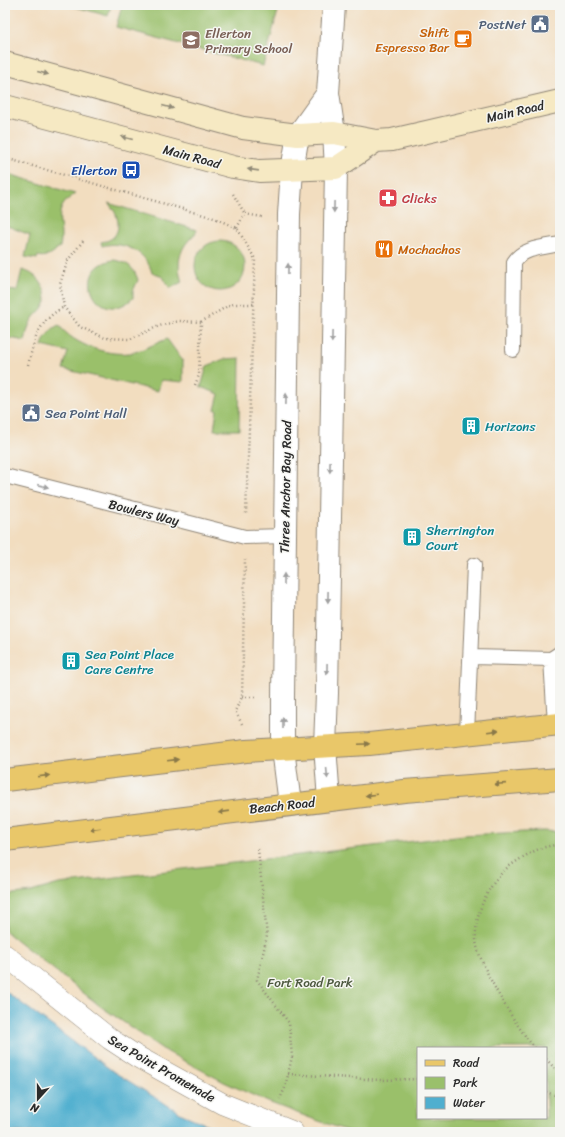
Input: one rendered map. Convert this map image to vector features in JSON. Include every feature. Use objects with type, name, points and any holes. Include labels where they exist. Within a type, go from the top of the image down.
[{"type":"main road","name":"Main Road","points":[[5,63],[243,128],[298,135],[334,134],[376,141],[392,140],[560,101]]},
{"type":"main road","name":"Main Road","points":[[5,106],[233,167],[259,171],[336,168],[376,141]]},
{"type":"main road","points":[[5,780],[246,751],[467,734],[558,724]]},
{"type":"main road","name":"Beach Road","points":[[5,840],[404,791],[560,779]]},
{"type":"street","points":[[329,800],[325,746],[336,168],[334,134],[328,93],[334,5]]},
{"type":"street","points":[[298,135],[328,93]]},
{"type":"street","name":"Three Anchor Bay Road","points":[[290,804],[283,749],[284,536],[288,222],[292,170],[298,135]]},
{"type":"street","name":"Sea Point Promenade","points":[[5,955],[110,1040],[223,1104],[293,1132]]},
{"type":"lane","points":[[513,350],[514,262],[517,256],[536,249],[560,244]]},
{"type":"lane","name":"Bowlers Way","points":[[5,476],[245,537],[284,536]]},
{"type":"lane","points":[[467,734],[474,564]]},
{"type":"lane","points":[[470,657],[555,656],[558,724]]},
{"type":"path","points":[[5,158],[214,218],[237,228],[255,259],[245,537],[242,697],[235,711],[242,724]]},
{"type":"path","points":[[232,192],[244,214]]},
{"type":"path","points":[[237,228],[244,214]]},
{"type":"path","points":[[244,214],[266,218]]},
{"type":"path","points":[[83,241],[68,260],[60,284],[64,307],[80,327],[105,338],[130,339],[159,326],[179,321],[201,322],[230,304],[254,304]]},
{"type":"path","points":[[28,365],[35,338],[42,324],[51,314],[64,307]]},
{"type":"path","points":[[195,384],[199,375],[201,322]]},
{"type":"path","points":[[242,697],[261,697]]},
{"type":"path","points":[[534,1047],[484,970],[476,940],[480,910],[491,886],[502,871],[529,852],[551,845],[560,845]]},
{"type":"path","points":[[258,849],[267,936],[257,980],[289,1023],[292,1057],[285,1088],[270,1123]]},
{"type":"path","points":[[547,1060],[560,1074]]},
{"type":"path","points":[[288,1074],[381,1080],[417,1079]]},
{"type":"path","points":[[547,1092],[560,1097]]},
{"type":"green space","points":[[69,5],[111,5],[108,16]]},
{"type":"green space","points":[[122,5],[253,5],[278,11],[263,66],[116,27]]},
{"type":"green space","points":[[5,173],[75,194],[62,206],[60,212],[60,247],[50,254],[44,257],[38,256],[37,259],[25,257],[30,235],[5,225],[9,191],[5,190]]},
{"type":"green space","points":[[108,203],[197,230],[185,245],[181,255],[179,271],[182,282],[170,288],[163,277],[152,273],[145,259],[133,249],[118,245],[102,246],[101,242],[114,237],[118,226],[116,214]]},
{"type":"green space","points":[[215,241],[225,241],[238,248],[245,261],[245,271],[238,284],[225,291],[215,291],[206,287],[199,280],[195,271],[195,261],[199,252],[206,245]]},
{"type":"green space","points":[[113,260],[126,263],[132,268],[138,280],[133,291],[133,298],[121,306],[109,307],[100,302],[93,294],[91,284],[92,274],[100,266]]},
{"type":"green space","points":[[22,270],[37,278],[43,286],[46,296],[46,302],[30,323],[25,341],[5,337],[5,290],[17,291]]},
{"type":"green space","points":[[59,325],[65,332],[83,344],[115,353],[135,352],[167,339],[183,361],[183,382],[161,380],[158,391],[63,369],[68,352],[42,346],[48,334],[53,328]]},
{"type":"green space","points":[[240,358],[239,430],[214,430],[217,410],[215,410],[219,394],[201,387],[207,366],[224,359]]},
{"type":"green space","name":"Fort Road Park","points":[[544,831],[560,832],[560,1132],[351,1132],[268,1102],[224,1082],[164,1050],[100,1006],[5,931],[5,895],[31,892],[59,884],[464,835]]},
{"type":"water","points":[[5,991],[114,1072],[182,1114],[224,1132],[5,1132]]},
{"type":"place","name":"PostNet","points":[[540,24]]},
{"type":"place","name":"Shift Espresso Bar","points":[[463,39]]},
{"type":"place","name":"Ellerton Primary School","points":[[191,40]]},
{"type":"place","name":"Ellerton","points":[[131,170]]},
{"type":"place","name":"Clicks","points":[[388,198]]},
{"type":"place","name":"Mochachos","points":[[384,249]]},
{"type":"place","name":"Sea Point Hall","points":[[31,413]]},
{"type":"place","name":"Horizons","points":[[471,426]]},
{"type":"place","name":"Sherrington Court","points":[[412,537]]},
{"type":"place","name":"Sea Point Place Care Centre","points":[[71,661]]}]
